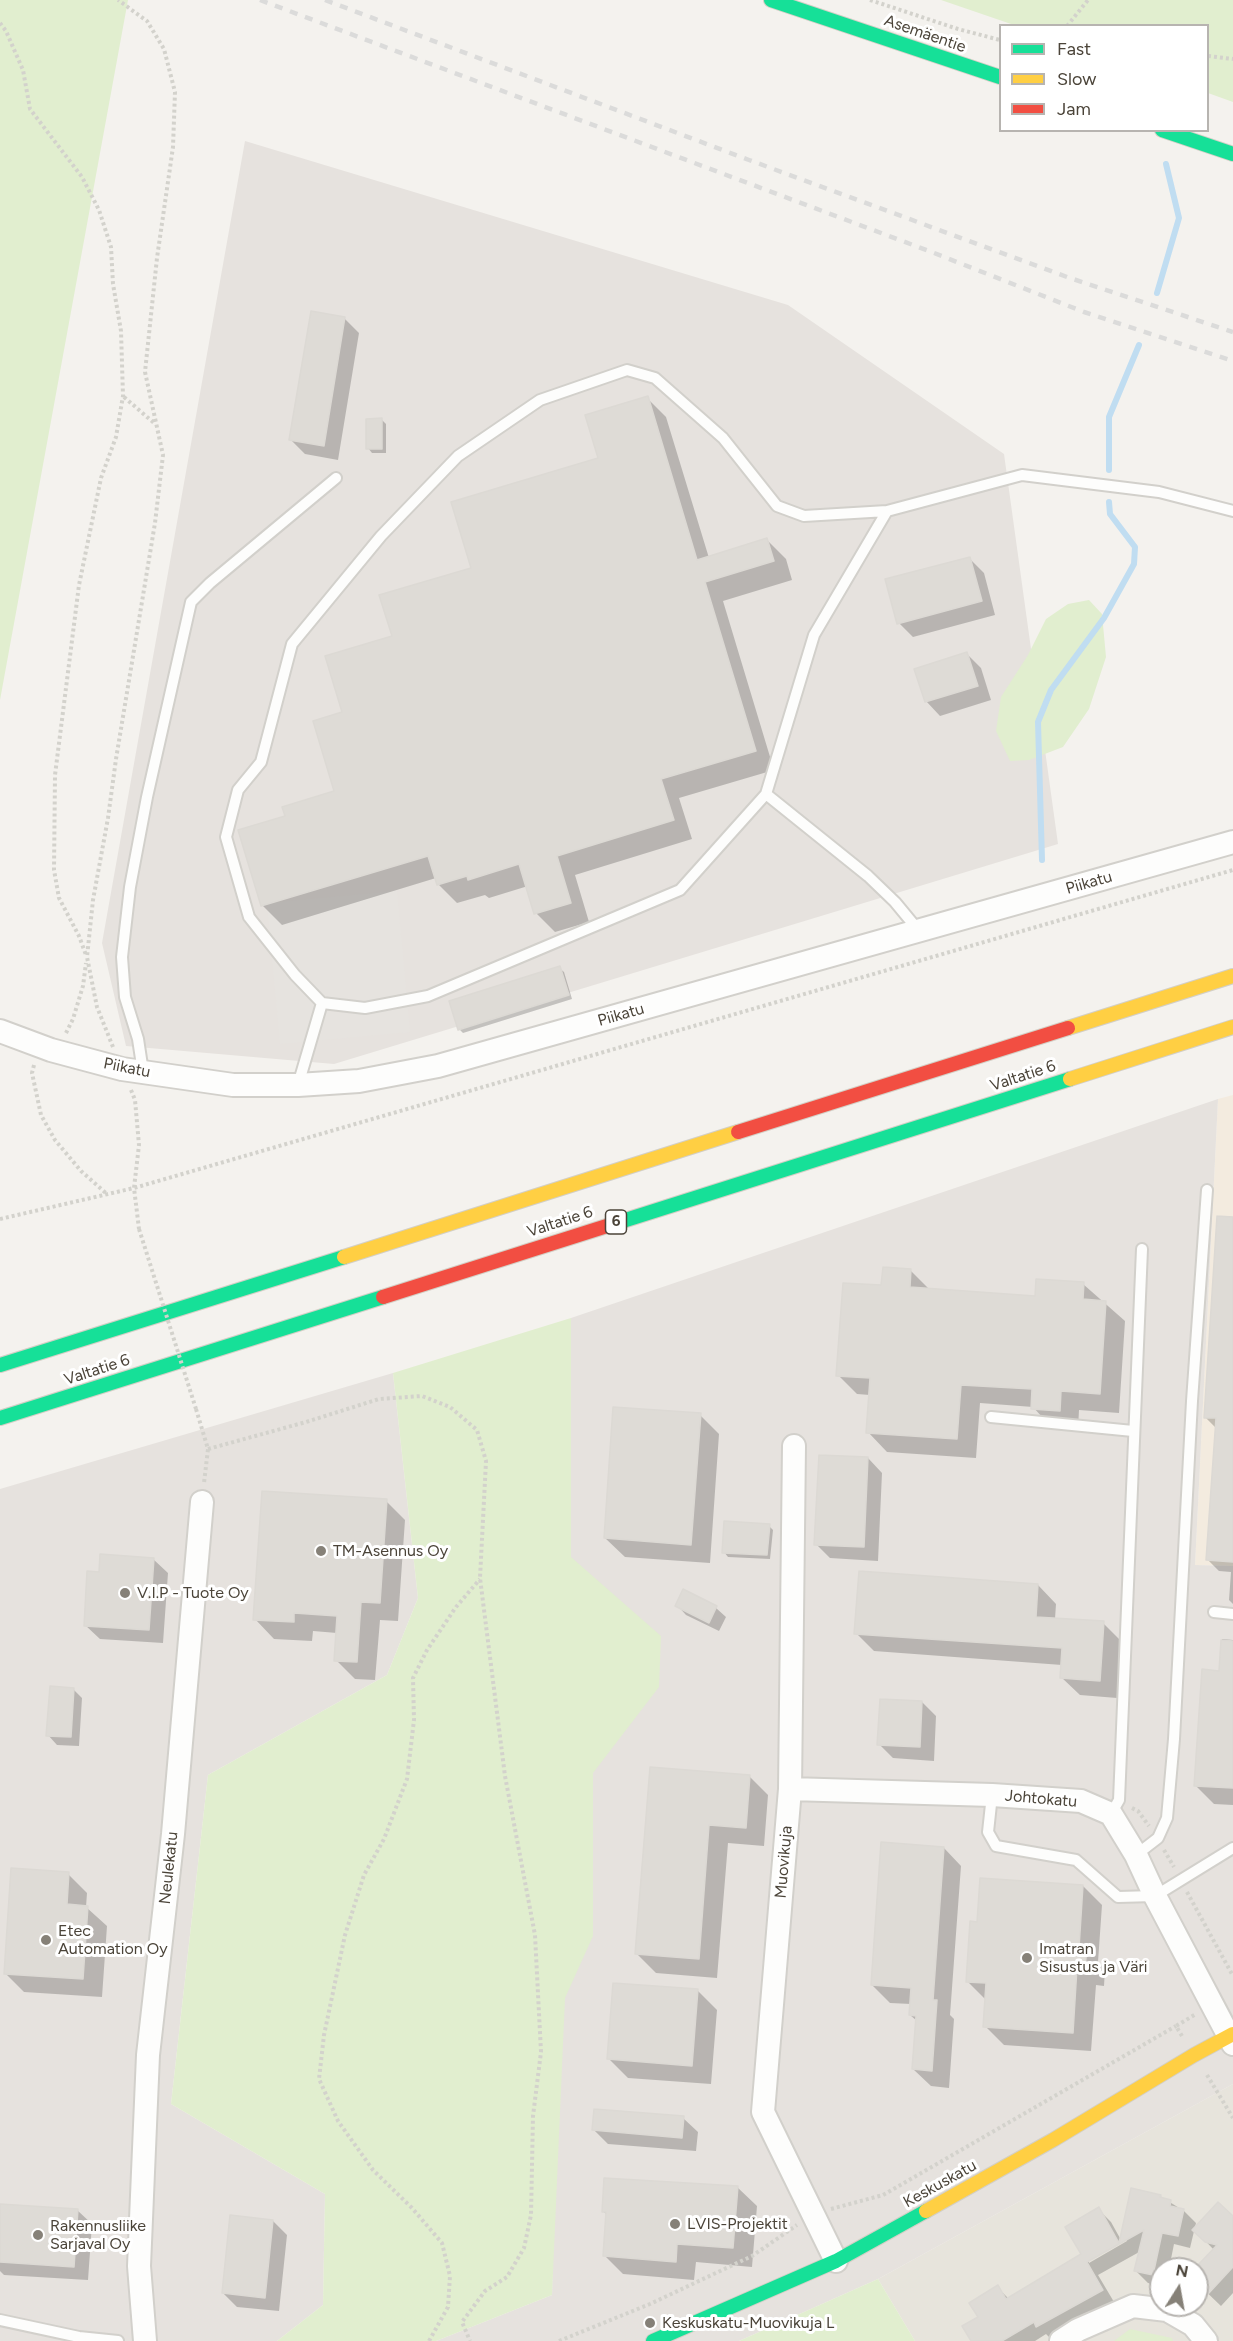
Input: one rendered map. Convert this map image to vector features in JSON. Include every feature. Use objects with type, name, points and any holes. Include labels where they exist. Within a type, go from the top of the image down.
[{"type":"main road","name":"Asemäentie","points":[[771,0],[999,77]]},
{"type":"main road","points":[[1168,132],[1233,154]]},
{"type":"main road","name":"Valtatie 6","points":[[0,1365],[1233,976]]},
{"type":"main road","name":"Valtatie 6","points":[[0,1418],[1233,1027]]},
{"type":"main road","name":"Keskuskatu","points":[[653,2341],[836,2261],[1232,2038]]},
{"type":"street","name":"Piikatu","points":[[0,1031],[51,1050],[133,1070],[233,1085],[298,1085],[359,1081],[438,1066],[1233,842]]},
{"type":"street","name":"Muovikuja","points":[[794,1446],[790,1789],[763,2112],[836,2261]]},
{"type":"street","name":"Neulekatu","points":[[145,2341],[139,2266],[148,2055],[173,1834],[202,1502]]},
{"type":"street","name":"Johtokatu","points":[[790,1789],[992,1795],[1081,1802],[1111,1814]]},
{"type":"street","points":[[1111,1814],[1136,1855],[1155,1896],[1232,2038]]},
{"type":"street","points":[[1061,2341],[1078,2330],[1133,2306],[1167,2310],[1193,2325],[1206,2341]]},
{"type":"lane","points":[[887,511],[814,635],[766,794],[680,890],[428,996],[365,1008],[322,1003],[295,975],[249,917],[226,837],[238,790],[261,762],[292,644],[381,536],[458,456],[540,400],[627,370],[655,378],[723,438],[777,506],[804,516],[887,511],[1022,475],[1160,492],[1233,512]]},
{"type":"lane","points":[[133,1070],[138,1039],[125,997],[122,957],[132,876],[191,602],[210,583],[336,478]]},
{"type":"lane","points":[[766,794],[868,876],[895,902],[920,932]]},
{"type":"lane","points":[[298,1085],[322,1003]]},
{"type":"lane","points":[[1136,1855],[1158,1838],[1167,1818],[1174,1739],[1192,1401],[1207,1190]]},
{"type":"lane","points":[[1111,1814],[1119,1800],[1142,1249]]},
{"type":"lane","points":[[991,1417],[1133,1431]]},
{"type":"lane","points":[[1214,1612],[1233,1614]]},
{"type":"lane","points":[[992,1795],[988,1832],[996,1846],[1076,1860],[1118,1897],[1155,1896],[1233,1848]]},
{"type":"lane","points":[[0,2320],[80,2337],[118,2341]]},
{"type":"path","points":[[108,1194],[81,1171],[55,1140],[41,1115],[32,1073],[36,1062],[65,1035],[73,1019],[83,986],[93,900],[108,818],[163,455],[145,372],[157,258],[173,147],[175,92],[164,49],[147,21],[118,0]]},
{"type":"path","points":[[870,0],[958,29],[999,40]]},
{"type":"path","points":[[1069,24],[1088,0]]},
{"type":"path","points":[[0,23],[23,70],[30,109],[82,177],[99,210],[111,247],[112,284],[122,331],[123,396],[116,437],[101,478],[79,585],[55,775],[54,870],[59,898],[87,957],[97,1007],[133,1070],[139,1145],[134,1188],[139,1229],[208,1449],[202,1502]]},
{"type":"path","points":[[0,31],[6,32]]},
{"type":"path","points":[[1209,56],[1233,59]]},
{"type":"path","points":[[123,396],[156,424]]},
{"type":"path","points":[[0,1219],[134,1188],[1233,870]]},
{"type":"path","points":[[208,1449],[379,1399],[422,1396],[450,1407],[477,1430],[486,1461],[480,1578],[506,1776],[535,1935],[541,2052],[533,2116],[531,2215],[524,2248],[507,2277],[485,2291],[462,2322],[470,2341]]},
{"type":"path","points":[[429,2341],[448,2307],[450,2276],[442,2243],[412,2208],[373,2170],[338,2121],[319,2079],[324,2035],[345,1935],[364,1875],[384,1839],[407,1779],[414,1720],[413,1678],[427,1650],[456,1607],[480,1578]]},
{"type":"path","points":[[559,2341],[650,2304],[752,2256],[812,2216],[883,2195],[1176,2026]]},
{"type":"shaded area","points":[[245,141],[788,305],[1004,454],[1058,844],[334,1064],[126,1046],[102,943]]},
{"type":"shaded area","points":[[397,891],[410,1032],[280,1044],[267,903]]},
{"type":"shaded area","points":[[1233,1095],[1233,1566],[1195,1565],[1218,1099]]},
{"type":"shaded area","points":[[1218,1099],[1195,1565],[1233,1566],[1233,2084],[878,2279],[739,2341],[436,2341],[552,2295],[571,1318]]},
{"type":"shaded area","points":[[393,1373],[418,1598],[387,1675],[208,1775],[171,2104],[325,2194],[323,2305],[277,2341],[0,2341],[0,1489]]},
{"type":"shaded area","points":[[1233,2084],[1233,2341],[915,2341],[878,2279]]},
{"type":"green space","points":[[0,0],[128,0],[0,700]]},
{"type":"green space","points":[[941,0],[1233,0],[1233,102],[1209,93],[1209,24],[1011,24]]},
{"type":"green space","points":[[1089,600],[1102,614],[1106,657],[1089,709],[1063,747],[1029,760],[1010,761],[996,731],[1001,697],[1028,655],[1046,619],[1068,604]]},
{"type":"green space","points":[[571,1318],[571,1557],[661,1636],[659,1687],[593,1773],[593,1936],[565,1998],[552,2295],[436,2341],[277,2341],[323,2305],[325,2194],[171,2104],[208,1775],[387,1675],[418,1598],[393,1373]]},
{"type":"green space","points":[[878,2279],[915,2341],[739,2341]]},
{"type":"green space","points":[[1130,2329],[1172,2338],[1173,2341],[1114,2341]]},
{"type":"building","points":[[311,311],[345,317],[324,446],[289,440]]},
{"type":"building","points":[[648,396],[697,560],[767,538],[774,561],[705,582],[756,751],[661,779],[674,820],[557,856],[571,903],[534,914],[519,864],[468,880],[467,876],[437,885],[428,856],[261,906],[238,830],[285,816],[282,807],[334,791],[313,721],[342,712],[325,656],[392,636],[379,595],[471,568],[451,502],[598,458],[585,415]]},
{"type":"building","points":[[382,418],[382,449],[366,449],[366,419]]},
{"type":"building","points":[[970,557],[982,601],[897,624],[885,579]]},
{"type":"building","points":[[967,652],[978,686],[925,702],[914,669]]},
{"type":"building","points":[[560,966],[569,995],[458,1030],[449,1001]]},
{"type":"building","points":[[1217,1216],[1233,1217],[1233,1562],[1206,1560],[1216,1418],[1204,1418]]},
{"type":"building","points":[[883,1267],[911,1269],[910,1287],[1035,1296],[1036,1279],[1084,1282],[1083,1299],[1106,1301],[1100,1394],[1061,1391],[1060,1411],[1031,1409],[1032,1389],[961,1385],[957,1439],[866,1433],[870,1378],[836,1376],[843,1283],[881,1285]]},
{"type":"building","points":[[613,1407],[701,1413],[691,1545],[604,1538]]},
{"type":"building","points":[[819,1455],[868,1457],[864,1547],[814,1545]]},
{"type":"building","name":"TM-Asennus Oy","points":[[262,1491],[387,1499],[380,1603],[361,1602],[357,1662],[334,1661],[337,1616],[294,1613],[294,1622],[253,1620]]},
{"type":"building","points":[[724,1521],[770,1524],[767,1555],[722,1553]]},
{"type":"building","name":"V.I.P - Tuote Oy","points":[[100,1554],[154,1558],[149,1630],[84,1626],[87,1571],[99,1572]]},
{"type":"building","points":[[859,1571],[1038,1584],[1036,1617],[1104,1621],[1100,1681],[1060,1678],[1062,1648],[854,1634]]},
{"type":"building","points":[[683,1589],[717,1606],[709,1623],[675,1606]]},
{"type":"building","points":[[1221,1640],[1233,1641],[1233,1788],[1194,1786],[1202,1669],[1219,1671]]},
{"type":"building","points":[[50,1686],[74,1688],[71,1737],[46,1736]]},
{"type":"building","points":[[880,1699],[922,1701],[920,1747],[877,1745]]},
{"type":"building","points":[[650,1767],[750,1775],[746,1828],[709,1825],[699,1959],[635,1954]]},
{"type":"building","points":[[881,1842],[944,1847],[933,2000],[937,2000],[932,2071],[912,2069],[916,2016],[909,2015],[911,1988],[871,1985]]},
{"type":"building","name":"Etec Automation Oy","points":[[11,1868],[69,1872],[67,1904],[88,1906],[83,1979],[4,1974]]},
{"type":"building","name":"Imatran Sisustus ja Väri","points":[[980,1878],[1083,1885],[1079,1948],[1087,1949],[1085,1967],[1077,1967],[1073,2033],[983,2027],[986,1983],[966,1982],[970,1921],[977,1922]]},
{"type":"building","points":[[613,1983],[698,1989],[692,2066],[607,2059]]},
{"type":"building","points":[[594,2109],[684,2116],[682,2138],[592,2130]]},
{"type":"building","name":"LVIS-Projektit","points":[[604,2178],[738,2186],[733,2248],[677,2244],[676,2262],[603,2256],[606,2212],[602,2212]]},
{"type":"building","points":[[1131,2188],[1161,2195],[1160,2197],[1171,2200],[1170,2206],[1184,2209],[1178,2236],[1162,2233],[1157,2257],[1149,2257],[1149,2274],[1134,2271],[1144,2230],[1087,2262],[1103,2290],[1036,2327],[1034,2322],[1002,2341],[971,2341],[962,2326],[978,2317],[969,2303],[998,2285],[1006,2299],[1081,2254],[1065,2227],[1099,2207],[1119,2243]]},
{"type":"building","points":[[1218,2202],[1233,2216],[1233,2267],[1209,2293],[1209,2257],[1206,2257],[1217,2245],[1205,2242],[1192,2230]]},
{"type":"building","name":"Rakennusliike Sarjaval Oy","points":[[0,2204],[78,2209],[74,2267],[0,2262]]},
{"type":"building","points":[[230,2215],[273,2220],[265,2298],[222,2293]]},
{"type":"waterway","points":[[1157,293],[1179,218],[1166,164]]},
{"type":"waterway","points":[[1109,470],[1109,417],[1139,345]]},
{"type":"waterway","points":[[1042,860],[1038,722],[1051,690],[1104,618],[1134,564],[1135,547],[1110,514],[1109,502]]},
{"type":"railway","points":[[260,0],[929,251],[1084,312],[1233,361]]},
{"type":"railway","points":[[325,0],[1067,277],[1233,332]]},
{"type":"traffic: fast","points":[[771,0],[999,77]]},
{"type":"traffic: fast","points":[[1168,132],[1233,154]]},
{"type":"traffic: fast","points":[[610,1225],[1070,1079]]},
{"type":"traffic: fast","points":[[0,1365],[344,1257]]},
{"type":"traffic: fast","points":[[0,1418],[383,1297]]},
{"type":"traffic: fast","points":[[653,2341],[836,2261],[926,2211]]},
{"type":"traffic: slow","points":[[1068,1028],[1233,976]]},
{"type":"traffic: slow","points":[[1070,1079],[1233,1027]]},
{"type":"traffic: slow","points":[[344,1257],[738,1132]]},
{"type":"traffic: slow","points":[[926,2211],[1053,2140],[1233,2034]]},
{"type":"traffic: jam","points":[[738,1132],[1068,1028]]},
{"type":"traffic: jam","points":[[383,1297],[610,1225]]},
{"type":"place","name":"TM-Asennus Oy","points":[[321,1551]]},
{"type":"place","name":"V.I.P - Tuote Oy","points":[[125,1593]]},
{"type":"place","name":"Etec Automation Oy","points":[[46,1940]]},
{"type":"place","name":"Imatran Sisustus ja Väri","points":[[1027,1958]]},
{"type":"place","name":"LVIS-Projektit","points":[[675,2224]]},
{"type":"place","name":"Rakennusliike Sarjaval Oy","points":[[38,2235]]},
{"type":"place","name":"Keskuskatu-Muovikuja L","points":[[650,2323]]}]
